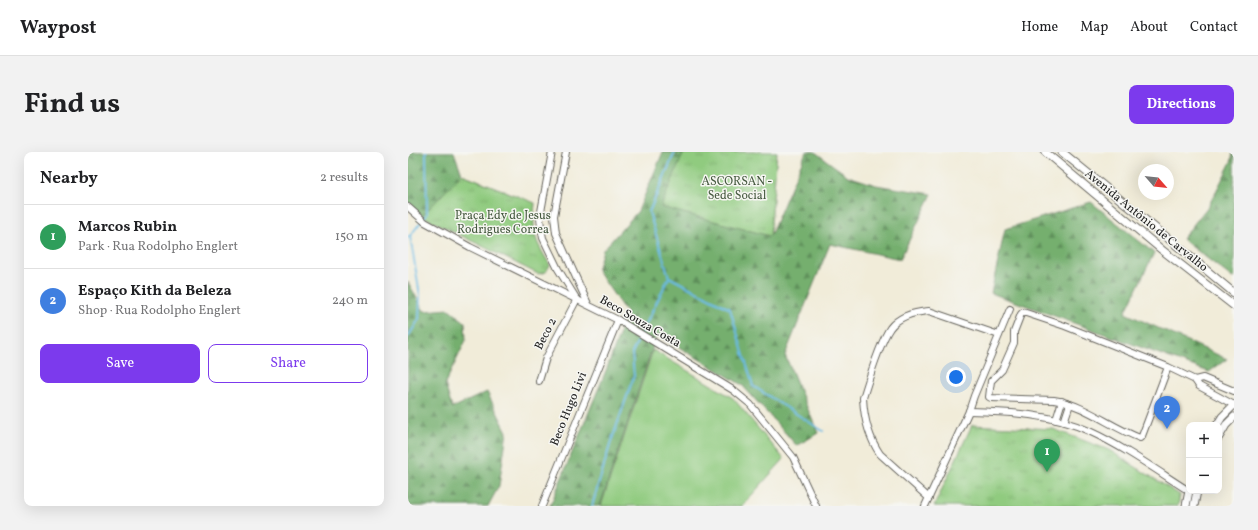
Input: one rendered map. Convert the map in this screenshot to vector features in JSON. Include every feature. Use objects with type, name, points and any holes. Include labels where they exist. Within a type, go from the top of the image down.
[{"type":"main road","name":"Avenida Antônio de Carvalho","points":[[1045,152],[1153,244],[1234,306]]},
{"type":"main road","name":"Avenida Antônio de Carvalho","points":[[1062,152],[1234,293]]},
{"type":"main road","points":[[1153,244],[1162,233]]},
{"type":"main road","points":[[1162,250],[1170,240]]},
{"type":"main road","points":[[1219,422],[1234,405]]},
{"type":"main road","points":[[1222,432],[1234,417]]},
{"type":"main road","points":[[1186,506],[1188,494]]},
{"type":"main road","points":[[1194,506],[1196,494]]},
{"type":"street","points":[[552,152],[540,217],[541,228],[543,238],[558,269],[577,299]]},
{"type":"street","points":[[566,152],[554,216],[556,233],[588,304]]},
{"type":"street","name":"Beco Souza Costa","points":[[408,207],[426,222],[470,247],[618,320],[733,390],[750,404],[793,457],[816,506]]},
{"type":"street","name":"Beco 2","points":[[539,381],[546,358],[577,299]]},
{"type":"street","points":[[925,506],[969,411],[1010,308]]},
{"type":"street","points":[[929,498],[880,454],[870,436],[863,405],[863,398],[870,374],[884,341],[890,328],[898,321],[908,315],[929,311],[999,335]]},
{"type":"street","points":[[1168,367],[1140,438],[1081,408],[1062,401],[989,398],[991,382],[1002,370],[1014,343],[1014,331],[1023,312],[1065,326],[1168,367],[1195,380],[1199,386],[1234,405]]},
{"type":"street","name":"Beco Hugo Livi","points":[[542,506],[618,320]]},
{"type":"street","points":[[1195,380],[1203,378],[1234,391]]},
{"type":"street","points":[[1220,398],[1226,388]]},
{"type":"street","points":[[1056,420],[1062,401]]},
{"type":"street","points":[[1064,422],[1070,404]]},
{"type":"street","points":[[969,411],[1013,412],[1056,420],[1088,430],[1113,443],[1186,489]]},
{"type":"green space","points":[[408,152],[454,152],[462,174],[512,194],[422,216],[408,204]]},
{"type":"green space","points":[[663,152],[684,152],[662,207],[770,236],[806,152],[815,152],[848,176],[876,185],[932,194],[900,259],[830,244],[785,355],[818,433],[797,446],[742,385],[657,334],[600,506],[550,506],[607,368],[627,314],[597,270],[603,250],[638,211]]},
{"type":"green space","name":"ASCORSAN - Sede Social","points":[[684,152],[777,152],[770,236],[661,207]]},
{"type":"green space","points":[[1233,152],[1234,279],[1182,239],[1209,205],[1231,162]]},
{"type":"green space","name":"Praça Edy de Jesus Rodrigues Correa","points":[[462,174],[535,203],[535,236],[540,249],[550,265],[546,272],[538,274],[422,216]]},
{"type":"green space","points":[[1091,202],[1154,253],[1125,313],[1227,359],[1209,372],[991,293],[1005,229]]},
{"type":"green space","points":[[408,282],[424,311],[449,309],[465,322],[466,340],[445,384],[452,408],[487,392],[507,432],[499,486],[488,506],[408,506]]},
{"type":"green space","points":[[653,350],[733,398],[784,459],[742,506],[601,506]]},
{"type":"green space","points":[[972,425],[1053,429],[1109,450],[1180,495],[1178,506],[934,506]]},
{"type":"waterway","points":[[408,237],[427,214],[426,152]]},
{"type":"waterway","points":[[642,332],[669,277],[649,212],[675,152]]},
{"type":"waterway","points":[[408,337],[419,319],[420,295],[410,236]]},
{"type":"waterway","points":[[669,277],[730,309],[753,386],[823,431]]},
{"type":"waterway","points":[[592,506],[610,445],[634,376],[632,353],[640,336]]},
{"type":"place","name":"Espaço Kith da Beleza","points":[[1167,429]]},
{"type":"place","name":"Marcos Rubin","points":[[1047,472]]}]
